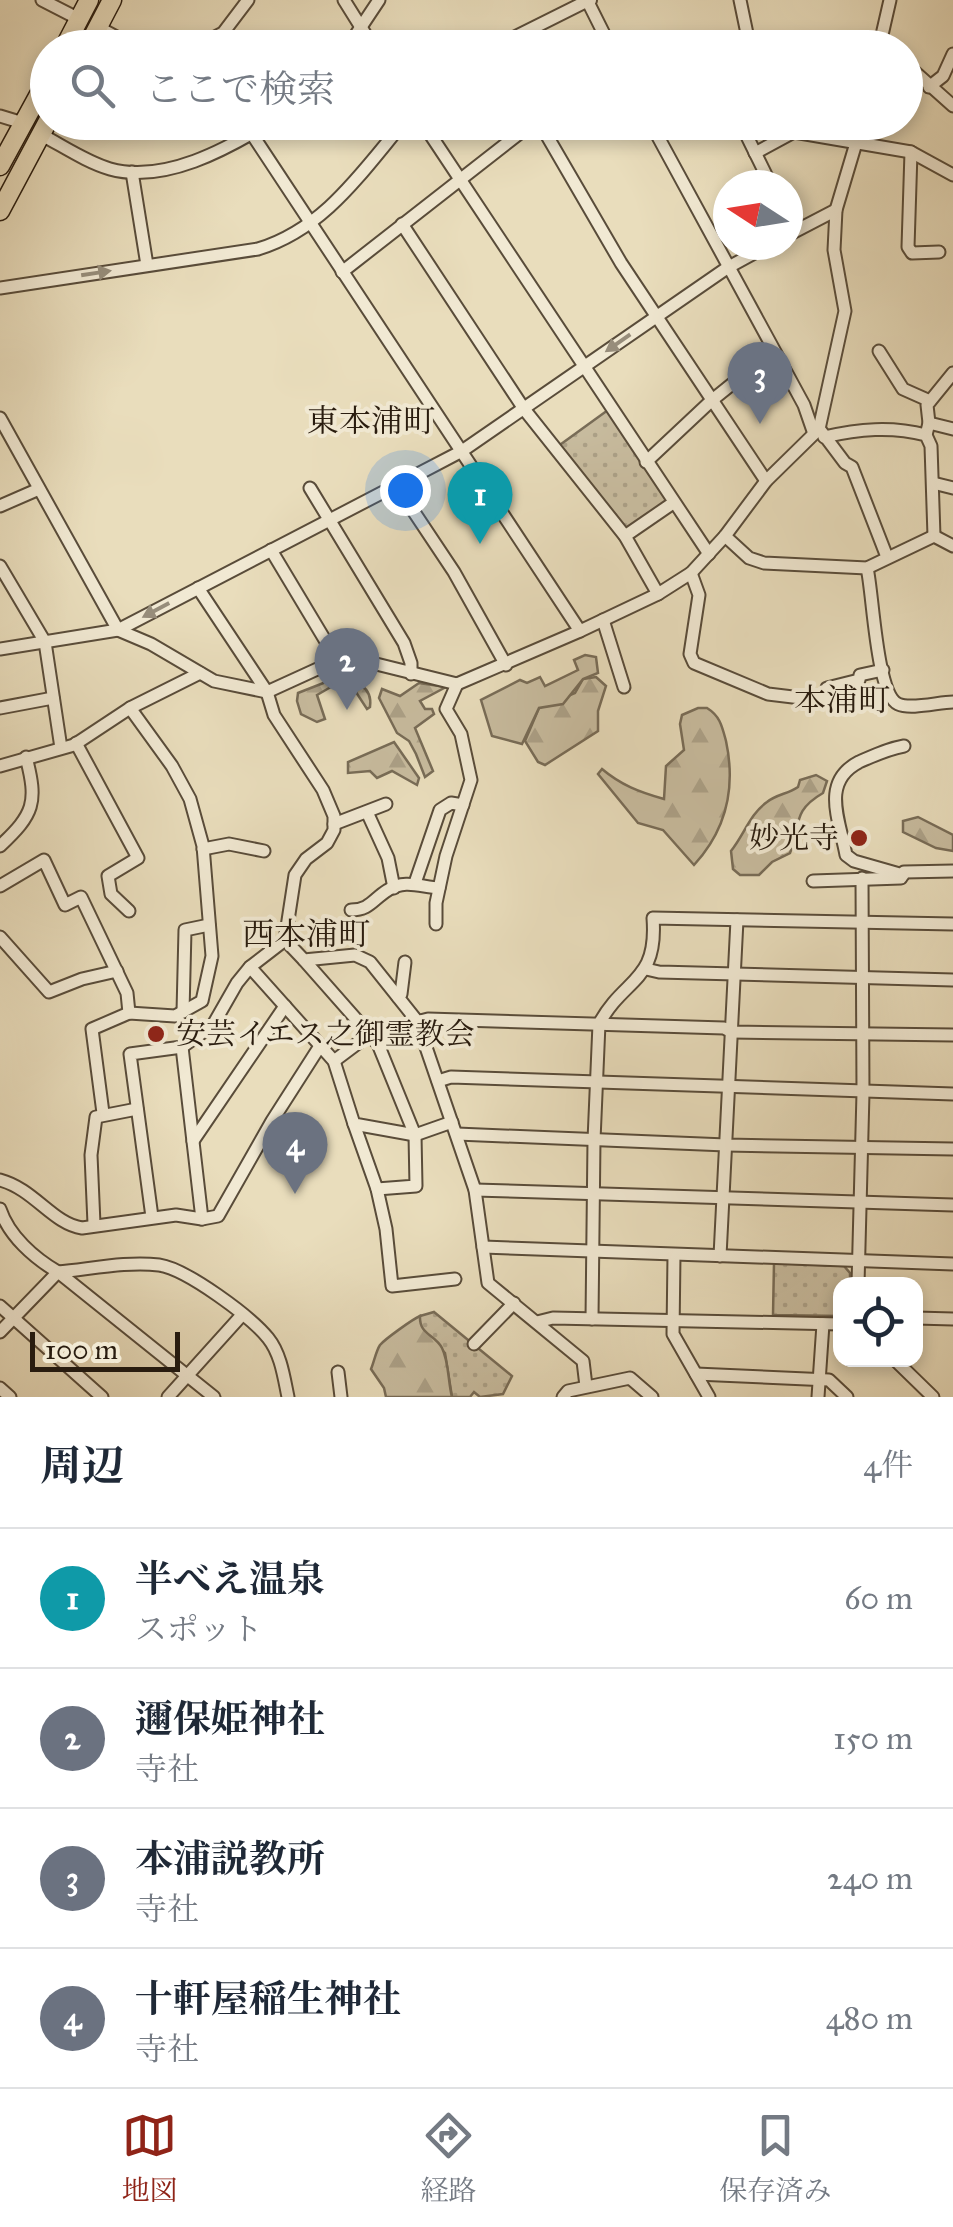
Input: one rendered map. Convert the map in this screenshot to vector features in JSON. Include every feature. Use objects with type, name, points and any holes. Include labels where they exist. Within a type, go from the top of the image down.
[{"type":"highway","points":[[73,30],[89,0]]},
{"type":"highway","points":[[96,30],[112,0]]},
{"type":"highway","points":[[0,166],[30,110]]},
{"type":"highway","points":[[0,211],[38,140]]},
{"type":"street","points":[[42,0],[79,19]]},
{"type":"street","points":[[225,30],[248,0]]},
{"type":"street","points":[[344,0],[363,30]]},
{"type":"street","points":[[359,30],[379,0]]},
{"type":"street","points":[[529,30],[588,0],[602,30]]},
{"type":"street","points":[[740,0],[745,30]]},
{"type":"street","points":[[886,30],[890,0]]},
{"type":"street","points":[[98,27],[104,30]]},
{"type":"street","points":[[929,87],[943,76],[953,54]]},
{"type":"street","points":[[923,81],[953,106]]},
{"type":"street","points":[[0,116],[23,123]]},
{"type":"street","points":[[62,140],[97,164],[132,172],[155,171],[191,161],[238,140]]},
{"type":"street","points":[[256,140],[580,631]]},
{"type":"street","points":[[0,288],[258,248],[286,240],[334,205],[389,140]]},
{"type":"street","points":[[434,140],[710,554]]},
{"type":"street","points":[[342,272],[512,140]]},
{"type":"street","points":[[547,140],[656,317],[766,481]]},
{"type":"street","points":[[659,140],[819,432],[852,467],[887,558]]},
{"type":"street","points":[[749,140],[764,170]]},
{"type":"street","points":[[756,153],[774,140]]},
{"type":"street","points":[[844,140],[911,152],[953,176]]},
{"type":"street","points":[[0,418],[118,630],[151,644],[200,674],[234,687],[267,692],[337,660],[356,659],[457,684],[658,594],[691,573],[766,481],[819,432],[844,311],[834,250],[836,210],[856,140]]},
{"type":"street","points":[[911,152],[908,247],[912,253],[939,252]]},
{"type":"street","points":[[132,172],[147,265]]},
{"type":"street","points":[[803,224],[836,210]]},
{"type":"street","points":[[402,224],[524,409],[625,536],[658,594]]},
{"type":"street","points":[[0,649],[118,630],[462,451],[742,260]]},
{"type":"street","points":[[646,462],[711,401],[773,351]]},
{"type":"street","points":[[879,351],[903,389],[930,402]]},
{"type":"street","points":[[934,536],[926,405],[952,376]]},
{"type":"street","points":[[819,432],[953,429]]},
{"type":"street","points":[[932,483],[953,488]]},
{"type":"street","points":[[396,485],[454,572],[506,665]]},
{"type":"street","points":[[310,488],[404,643],[411,674]]},
{"type":"street","points":[[0,506],[39,489]]},
{"type":"street","points":[[625,536],[673,503]]},
{"type":"street","points":[[725,536],[749,558],[764,563],[868,568],[934,536]]},
{"type":"street","points":[[934,536],[953,546]]},
{"type":"street","points":[[271,550],[337,660]]},
{"type":"street","points":[[0,566],[45,642],[61,748]]},
{"type":"street","points":[[868,568],[877,655],[896,704],[953,702]]},
{"type":"street","points":[[691,573],[700,595],[690,654],[694,663],[768,694],[826,701],[827,688],[883,670]]},
{"type":"street","points":[[152,1217],[130,1054],[182,1047],[212,1025],[250,967],[284,940],[295,875],[326,843],[334,824],[323,790],[274,715],[267,692],[198,588]]},
{"type":"street","points":[[603,620],[624,687]]},
{"type":"street","points":[[0,766],[76,743],[130,708],[200,674]]},
{"type":"street","points":[[436,924],[439,888],[454,826],[472,780],[461,734],[446,710],[457,684]]},
{"type":"street","points":[[0,708],[53,698]]},
{"type":"street","points":[[103,1113],[92,1029],[129,1013],[175,1016],[202,1001],[212,956],[203,848],[190,799],[172,766],[130,708]]},
{"type":"street","points":[[76,743],[138,858],[108,876],[111,894],[129,912]]},
{"type":"street","points":[[903,875],[846,856],[834,793],[845,770],[882,750],[904,746]]},
{"type":"street","points":[[0,846],[28,816],[34,798],[26,757]]},
{"type":"street","points":[[415,883],[440,810],[451,803],[463,805]]},
{"type":"street","points":[[334,824],[386,804]]},
{"type":"street","points":[[367,812],[388,858],[394,888]]},
{"type":"street","points":[[203,848],[229,844],[264,852]]},
{"type":"street","points":[[0,886],[44,860],[65,905],[81,897],[127,993],[129,1013]]},
{"type":"street","points":[[813,881],[902,878],[904,872],[953,871]]},
{"type":"street","points":[[858,1277],[863,1093],[862,878]]},
{"type":"street","points":[[351,910],[370,906],[394,888],[415,883],[439,888]]},
{"type":"street","points":[[592,1319],[599,1024],[606,1011],[646,969],[653,950],[653,918],[953,924]]},
{"type":"street","points":[[720,1256],[737,920]]},
{"type":"street","points":[[183,1012],[185,930],[209,926]]},
{"type":"street","points":[[0,937],[49,992],[82,978],[117,971]]},
{"type":"street","points":[[284,940],[378,1044],[415,1136],[416,1186],[377,1189]]},
{"type":"street","points":[[304,960],[355,955],[370,962],[417,1021],[476,1190],[488,1283],[583,1361],[586,1386]]},
{"type":"street","points":[[398,997],[405,962]]},
{"type":"street","points":[[250,967],[334,1061],[377,1189],[392,1286],[455,1279]]},
{"type":"street","points":[[646,969],[953,980]]},
{"type":"street","points":[[193,1140],[285,1006]]},
{"type":"street","points":[[334,1061],[370,1034],[417,1021],[953,1036]]},
{"type":"street","points":[[0,1180],[15,1184],[67,1226],[82,1228],[176,1215],[202,1219],[218,1216],[320,1046]]},
{"type":"street","points":[[182,1047],[202,1219]]},
{"type":"street","points":[[438,1081],[451,1077],[953,1094]]},
{"type":"street","points":[[94,1224],[91,1155],[96,1117],[137,1108]]},
{"type":"street","points":[[354,1124],[415,1136],[454,1128],[594,1140],[953,1150]]},
{"type":"street","points":[[476,1190],[953,1205]]},
{"type":"street","points":[[0,1209],[5,1224],[40,1261],[214,1397]]},
{"type":"street","points":[[484,1247],[953,1264]]},
{"type":"street","points":[[674,1255],[673,1334],[709,1397]]},
{"type":"street","points":[[0,1332],[58,1272],[139,1265],[170,1268],[204,1284],[268,1338],[278,1357],[288,1397]]},
{"type":"street","points":[[474,1344],[514,1303]]},
{"type":"street","points":[[0,1306],[102,1397]]},
{"type":"street","points":[[168,1397],[241,1316]]},
{"type":"street","points":[[536,1322],[553,1318],[833,1324]]},
{"type":"street","points":[[923,1318],[953,1319]]},
{"type":"street","points":[[818,1397],[822,1324]]},
{"type":"street","points":[[902,1367],[934,1397]]},
{"type":"street","points":[[338,1372],[341,1397]]},
{"type":"street","points":[[696,1374],[829,1380],[847,1397]]},
{"type":"street","points":[[562,1397],[586,1386],[605,1391],[630,1378],[652,1397]]},
{"type":"street","points":[[0,1388],[10,1397]]},
{"type":"green space","points":[[608,410],[666,499],[665,505],[627,530],[557,447]]},
{"type":"green space","points":[[585,655],[596,657],[598,673],[583,679],[563,704],[539,708],[522,744],[492,736],[481,700],[520,680],[527,683],[540,677],[545,686],[578,670],[574,660]]},
{"type":"green space","points":[[596,677],[606,686],[598,711],[598,731],[545,765],[538,762],[525,741],[539,708],[575,693],[583,679]]},
{"type":"green space","points":[[336,678],[366,689],[370,707],[367,709],[354,689],[336,684],[317,695],[325,719],[317,722],[301,714],[298,693]]},
{"type":"green space","points":[[419,683],[446,687],[420,701],[434,714],[415,728],[433,771],[425,777],[409,741],[397,733],[379,698],[382,689],[400,696]]},
{"type":"green space","points":[[707,708],[720,722],[730,775],[721,822],[694,865],[663,830],[638,823],[598,774],[602,769],[631,787],[664,799],[666,766],[684,750],[682,715]]},
{"type":"green space","points":[[394,742],[419,778],[417,785],[392,771],[377,778],[370,771],[348,773],[348,762]]},
{"type":"green space","points":[[816,775],[827,781],[823,793],[802,812],[790,853],[772,862],[759,875],[740,875],[733,869],[731,851],[756,812],[771,799],[798,787],[800,780]]},
{"type":"green space","points":[[918,817],[953,835],[953,851],[936,848],[903,832],[903,821]]},
{"type":"green space","points":[[774,1263],[844,1266],[850,1273],[850,1277],[833,1277],[833,1316],[773,1315]]},
{"type":"green space","points":[[434,1312],[512,1376],[503,1394],[480,1397],[474,1392],[470,1397],[452,1397],[445,1353],[419,1325],[420,1316]]},
{"type":"green space","points":[[420,1316],[422,1327],[439,1343],[444,1354],[452,1397],[386,1397],[371,1369],[377,1350],[387,1338]]},
{"type":"place","name":"本浦説教所","points":[[760,424]]},
{"type":"place","name":"半べえ温泉","points":[[480,544]]},
{"type":"place","name":"邇保姫神社","points":[[347,710]]},
{"type":"place","name":"妙光寺","points":[[859,838]]},
{"type":"place","name":"安芸イエス之御霊教会","points":[[156,1034]]},
{"type":"place","name":"十軒屋稲生神社","points":[[295,1194]]},
{"type":"district","name":"東本浦町","points":[[371,421]]},
{"type":"district","name":"本浦町","points":[[842,700]]},
{"type":"district","name":"西本浦町","points":[[306,934]]}]
